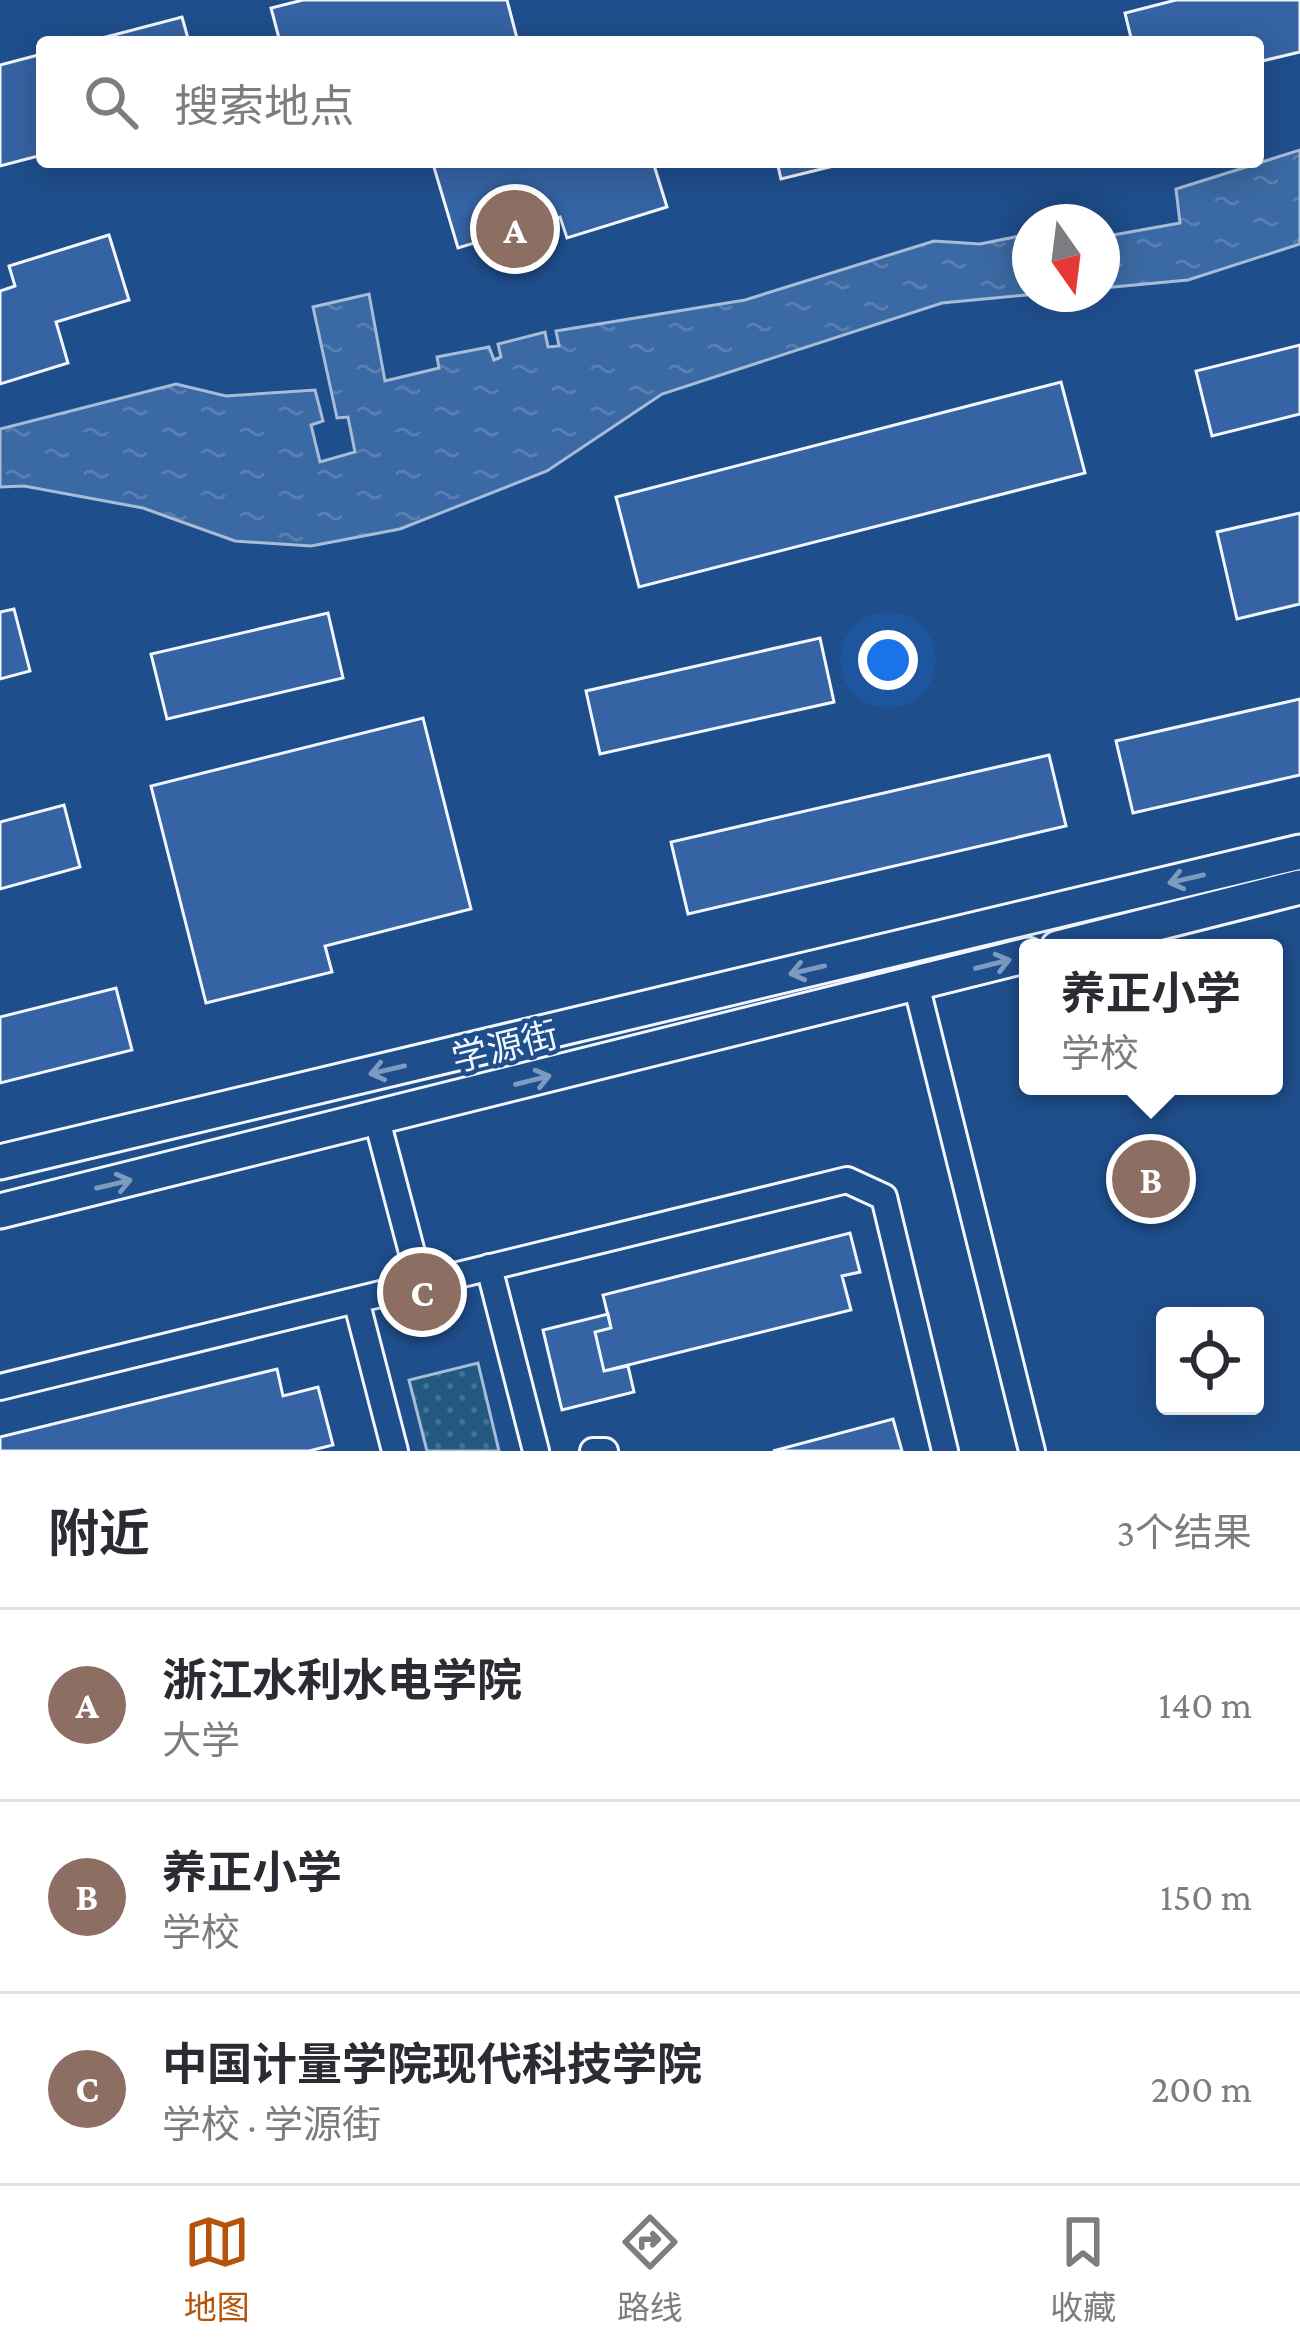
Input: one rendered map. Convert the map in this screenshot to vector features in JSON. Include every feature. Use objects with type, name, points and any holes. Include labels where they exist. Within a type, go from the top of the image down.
[{"type":"main road","points":[[0,1162],[1300,852]]},
{"type":"main road","points":[[1094,939],[1300,887]]},
{"type":"main road","name":"学源街","points":[[0,1210],[1019,958]]},
{"type":"street","points":[[916,984],[1032,1451]]},
{"type":"street","points":[[377,1120],[420,1283]]},
{"type":"street","points":[[0,1387],[848,1180],[884,1197],[945,1451]]},
{"type":"street","points":[[489,1267],[536,1451]]},
{"type":"street","points":[[356,1300],[395,1451]]},
{"type":"street","points":[[593,1451],[605,1451]]},
{"type":"shaded area","points":[[478,1363],[499,1451],[427,1451],[409,1380]]},
{"type":"water","points":[[1300,150],[1300,244],[1188,280],[1120,286],[1120,234],[1180,223],[1176,189],[1243,168],[1264,168],[1264,161]]},
{"type":"water","points":[[1012,238],[1012,296],[942,303],[662,394],[547,471],[400,529],[311,546],[235,541],[143,508],[24,486],[0,487],[0,429],[176,384],[226,396],[315,390],[323,421],[311,425],[320,462],[355,452],[348,417],[337,418],[313,307],[369,294],[385,381],[439,368],[437,357],[489,347],[494,360],[501,357],[498,344],[545,332],[548,347],[559,346],[556,331],[745,300],[934,241],[980,244]]},
{"type":"building","points":[[303,0],[507,0],[516,36],[278,36],[271,8]]},
{"type":"building","points":[[1176,0],[1300,0],[1300,52],[1264,61],[1264,36],[1131,36],[1125,13]]},
{"type":"building","points":[[182,17],[187,36],[110,36]]},
{"type":"building","points":[[36,56],[36,157],[0,166],[0,65]]},
{"type":"building","points":[[434,168],[655,168],[667,207],[567,238],[560,217],[458,248]]},
{"type":"building","points":[[778,168],[826,168],[781,179]]},
{"type":"building","points":[[109,235],[129,300],[56,322],[68,363],[0,384],[0,291],[15,286],[9,266]]},
{"type":"building","points":[[1300,345],[1300,414],[1212,436],[1196,371]]},
{"type":"building","points":[[1061,382],[1085,473],[639,587],[616,497]]},
{"type":"building","points":[[1300,513],[1300,604],[1237,619],[1217,532]]},
{"type":"building","points":[[14,609],[30,671],[0,679],[0,612]]},
{"type":"building","points":[[328,613],[343,678],[167,719],[151,654]]},
{"type":"building","points":[[820,638],[834,702],[600,754],[586,691]]},
{"type":"building","points":[[1300,699],[1300,775],[1133,813],[1116,741]]},
{"type":"building","points":[[423,718],[471,909],[325,946],[332,972],[206,1003],[151,786]]},
{"type":"building","points":[[1049,755],[1066,826],[688,914],[671,842]]},
{"type":"building","points":[[64,805],[80,867],[0,889],[0,822]]},
{"type":"building","points":[[116,988],[132,1050],[0,1083],[0,1017]]},
{"type":"building","points":[[850,1233],[860,1272],[842,1276],[851,1310],[604,1371],[595,1332],[611,1328],[603,1295]]},
{"type":"building","points":[[608,1314],[611,1328],[595,1332],[604,1371],[628,1366],[634,1392],[562,1410],[543,1330]]},
{"type":"building","points":[[277,1369],[283,1396],[318,1387],[333,1445],[309,1451],[0,1451],[0,1437]]},
{"type":"building","points":[[893,1419],[902,1451],[773,1451]]},
{"type":"place","name":"浙江水利水电学院","points":[[515,229]]},
{"type":"place","name":"养正小学","points":[[1151,1179]]},
{"type":"place","name":"中国计量学院现代科技学院","points":[[422,1292]]}]
